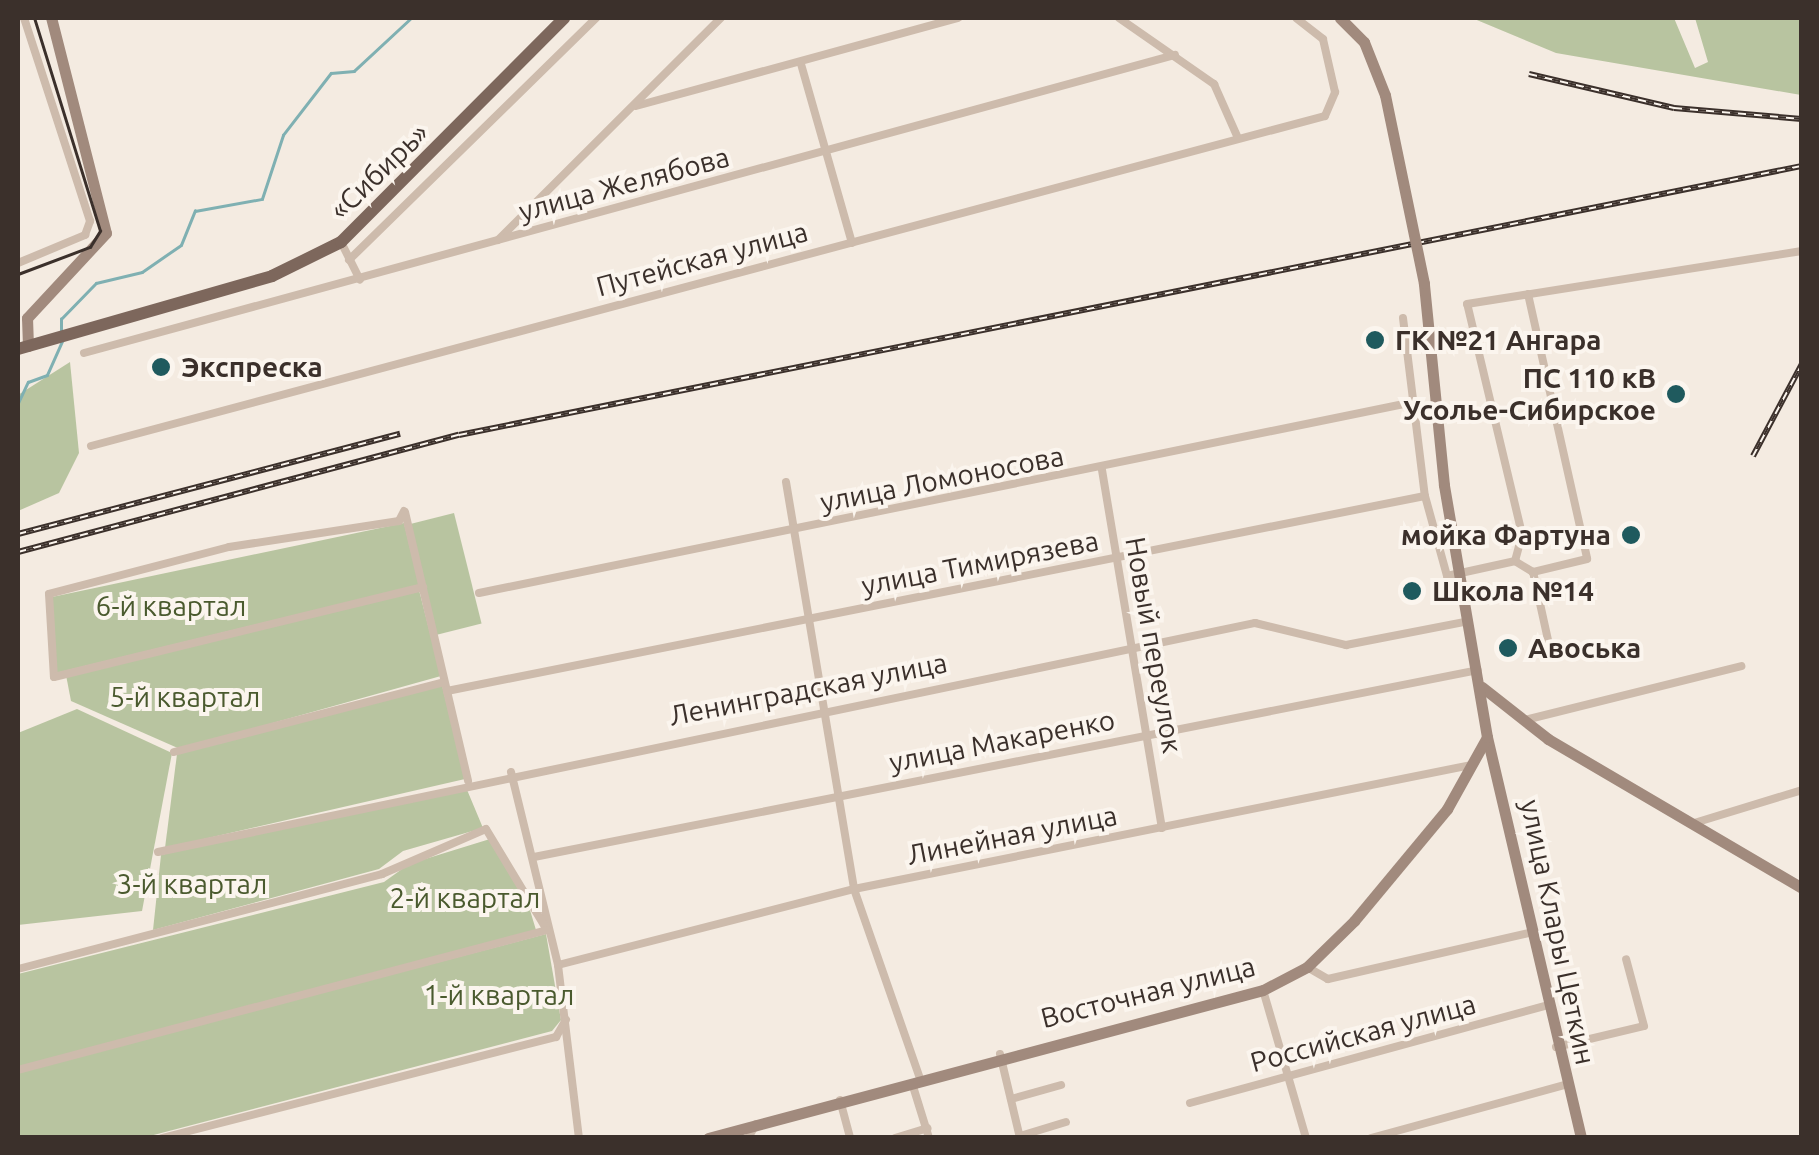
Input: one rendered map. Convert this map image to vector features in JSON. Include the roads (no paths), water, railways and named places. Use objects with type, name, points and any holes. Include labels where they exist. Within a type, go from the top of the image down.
[{"type":"main road","name":"«Сибирь»","points":[[23,347],[272,276],[342,242],[564,18]]},
{"type":"street","points":[[18,330],[106,233],[51,18]]},
{"type":"street","points":[[349,260],[596,18]]},
{"type":"street","points":[[495,244],[720,18]]},
{"type":"street","points":[[636,106],[958,18]]},
{"type":"street","points":[[1119,18],[1214,84],[1237,136]]},
{"type":"street","name":"Путейская улица","points":[[91,446],[1237,136],[1324,116],[1335,92],[1323,39],[1296,18]]},
{"type":"street","points":[[1340,18],[1364,42],[1386,95],[1424,283],[1460,578],[1482,688],[1520,721],[1688,825],[1802,888]]},
{"type":"street","points":[[18,262],[86,235],[90,221],[24,20]]},
{"type":"street","name":"улица Желябова","points":[[84,353],[495,244],[1175,55]]},
{"type":"street","points":[[801,64],[852,243]]},
{"type":"street","points":[[342,242],[360,280]]},
{"type":"street","points":[[1514,561],[1522,534],[1467,304],[1802,250]]},
{"type":"street","points":[[1403,318],[1425,496],[1439,566],[1460,578],[1514,561],[1533,572],[1588,559],[1528,294]]},
{"type":"street","points":[[23,347],[27,318]]},
{"type":"street","name":"улица Ломоносова","points":[[478,592],[1102,470],[1414,402]]},
{"type":"street","name":"Новый переулок","points":[[1102,470],[1162,828]]},
{"type":"street","points":[[786,482],[854,889],[915,1078],[928,1133],[895,1138]]},
{"type":"street","name":"улица Тимирязева","points":[[174,752],[446,686],[808,620],[1425,496]]},
{"type":"street","points":[[423,587],[54,677],[42,605],[48,594],[229,547],[399,522],[404,511],[423,587],[468,781]]},
{"type":"street","points":[[1533,572],[1550,649]]},
{"type":"street","name":"Ленинградская улица","points":[[158,852],[511,772],[1256,623],[1346,645],[1468,621]]},
{"type":"street","points":[[1520,721],[1741,666]]},
{"type":"street","name":"улица Макаренко","points":[[534,857],[1478,670]]},
{"type":"street","name":"Восточная улица","points":[[708,1138],[1000,1054],[1263,990],[1308,967],[1478,763],[1487,737],[1482,688]]},
{"type":"street","name":"улица Клары Цеткин","points":[[1487,737],[1537,930],[1556,1047],[1581,1138]]},
{"type":"street","name":"Линейная улица","points":[[558,965],[854,889],[1478,763]]},
{"type":"street","points":[[511,772],[558,965],[579,1138]]},
{"type":"street","points":[[1688,825],[1802,790]]},
{"type":"street","points":[[18,970],[382,874],[486,830],[547,930]]},
{"type":"street","points":[[18,1070],[547,930]]},
{"type":"street","points":[[1308,967],[1328,979],[1537,930]]},
{"type":"street","points":[[1556,1047],[1644,1026],[1626,959]]},
{"type":"street","points":[[1263,990],[1306,1138]]},
{"type":"street","name":"Российская улица","points":[[1190,1103],[1548,1006]]},
{"type":"street","points":[[162,1138],[556,1037],[566,1020]]},
{"type":"street","points":[[1000,1054],[1020,1137],[1066,1122]]},
{"type":"street","points":[[1371,1138],[1566,1084]]},
{"type":"street","points":[[1011,1100],[1062,1085]]},
{"type":"street","points":[[840,1100],[850,1138]]},
{"type":"street","points":[[748,1138],[756,1124]]},
{"type":"waterway","points":[[61,333],[61,319],[96,283],[142,272],[181,245],[195,211],[262,199],[283,135],[331,73],[354,71],[411,18]]},
{"type":"waterway","points":[[18,403],[28,382],[47,375],[62,341]]},
{"type":"tram line","points":[[18,274],[90,247],[100,231],[34,18]]},
{"type":"railway","points":[[1529,74],[1674,108],[1802,119]]},
{"type":"railway","points":[[18,552],[459,435],[1802,166]]},
{"type":"railway","points":[[1753,456],[1802,364]]},
{"type":"railway","points":[[18,534],[400,434]]},
{"type":"place","name":"ГК №21 Ангара","points":[[1375,340]]},
{"type":"place","name":"Экспреска","points":[[161,367]]},
{"type":"place","name":"ПС 110 кВ Усолье-Сибирское","points":[[1676,394]]},
{"type":"place","name":"мойка Фартуна","points":[[1631,535]]},
{"type":"place","name":"Школа №14","points":[[1412,591]]},
{"type":"place","name":"Авоська","points":[[1508,648]]},
{"type":"park label","name":"6-й квартал","points":[[171,606]]},
{"type":"park label","name":"5-й квартал","points":[[185,697]]},
{"type":"park label","name":"3-й квартал","points":[[192,884]]},
{"type":"park label","name":"2-й квартал","points":[[465,898]]},
{"type":"park label","name":"1-й квартал","points":[[499,995]]}]
